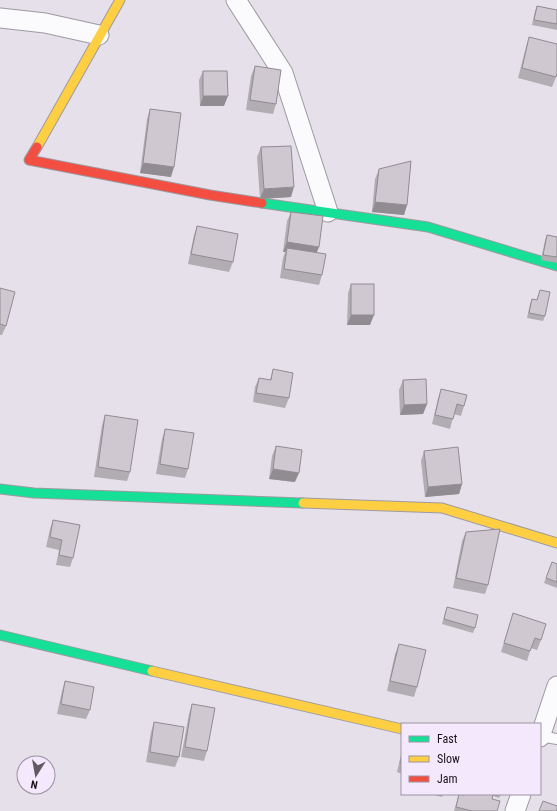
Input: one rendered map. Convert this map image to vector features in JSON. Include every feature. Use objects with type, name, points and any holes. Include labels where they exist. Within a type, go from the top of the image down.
[{"type":"street","points":[[120,0],[29,160],[210,195],[428,227],[557,266]]},
{"type":"street","points":[[236,0],[283,73],[328,212]]},
{"type":"street","points":[[0,18],[45,23],[100,35]]},
{"type":"street","points":[[0,489],[34,493],[442,508],[557,543]]},
{"type":"street","points":[[0,635],[401,729]]},
{"type":"street","points":[[541,734],[557,686]]},
{"type":"street","points":[[515,811],[521,795]]},
{"type":"lane","points":[[541,737],[557,739]]},
{"type":"building","points":[[537,6],[557,10],[557,24],[534,20]]},
{"type":"building","points":[[529,37],[557,44],[556,77],[522,68]]},
{"type":"building","points":[[255,66],[281,70],[276,104],[250,100]]},
{"type":"building","points":[[203,71],[227,71],[228,96],[203,96]]},
{"type":"building","points":[[150,109],[181,113],[174,167],[143,163]]},
{"type":"building","points":[[291,146],[294,187],[264,189],[261,147]]},
{"type":"building","points":[[411,161],[407,205],[375,202],[379,169]]},
{"type":"building","points":[[291,212],[323,216],[319,247],[287,242]]},
{"type":"building","points":[[197,226],[238,234],[233,262],[191,254]]},
{"type":"building","points":[[547,235],[557,237],[557,257],[543,255]]},
{"type":"building","points":[[287,248],[326,254],[322,275],[284,269]]},
{"type":"building","points":[[351,284],[374,284],[374,315],[351,315]]},
{"type":"building","points":[[0,288],[15,292],[6,326],[0,324]]},
{"type":"building","points":[[540,290],[550,292],[545,316],[529,313],[532,299],[537,300]]},
{"type":"building","points":[[273,369],[293,373],[289,398],[256,393],[259,378],[271,380]]},
{"type":"building","points":[[426,379],[427,404],[404,405],[403,380]]},
{"type":"building","points":[[441,389],[467,395],[464,406],[457,404],[453,419],[435,415]]},
{"type":"building","points":[[105,415],[138,420],[130,472],[98,467]]},
{"type":"building","points":[[165,429],[194,433],[188,469],[160,464]]},
{"type":"building","points":[[276,446],[302,450],[299,473],[273,469]]},
{"type":"building","points":[[458,447],[462,484],[428,487],[424,451]]},
{"type":"building","points":[[53,520],[80,525],[73,558],[59,555],[62,540],[50,537]]},
{"type":"building","points":[[500,529],[488,585],[456,578],[466,532]]},
{"type":"building","points":[[552,562],[557,564],[557,582],[546,578]]},
{"type":"building","points":[[447,607],[478,615],[475,628],[444,619]]},
{"type":"building","points":[[513,613],[546,624],[541,640],[535,638],[530,651],[504,643]]},
{"type":"building","points":[[399,644],[426,650],[417,687],[390,681]]},
{"type":"building","points":[[65,681],[94,687],[90,710],[61,704]]},
{"type":"building","points":[[192,704],[215,708],[207,751],[185,747]]},
{"type":"building","points":[[154,722],[184,727],[179,757],[150,752]]},
{"type":"building","points":[[459,795],[493,795],[492,799],[500,801],[497,811],[472,811],[456,807]]},
{"type":"building","points":[[543,801],[557,806],[557,811],[539,811]]},
{"type":"traffic: fast","points":[[262,203],[428,227],[557,266]]},
{"type":"traffic: fast","points":[[0,489],[34,493],[303,503]]},
{"type":"traffic: fast","points":[[0,635],[152,671]]},
{"type":"traffic: slow","points":[[37,147],[120,0]]},
{"type":"traffic: slow","points":[[303,503],[442,508],[557,543]]},
{"type":"traffic: slow","points":[[152,671],[401,729]]},
{"type":"traffic: jam","points":[[37,147],[29,160],[210,195],[262,203]]}]
